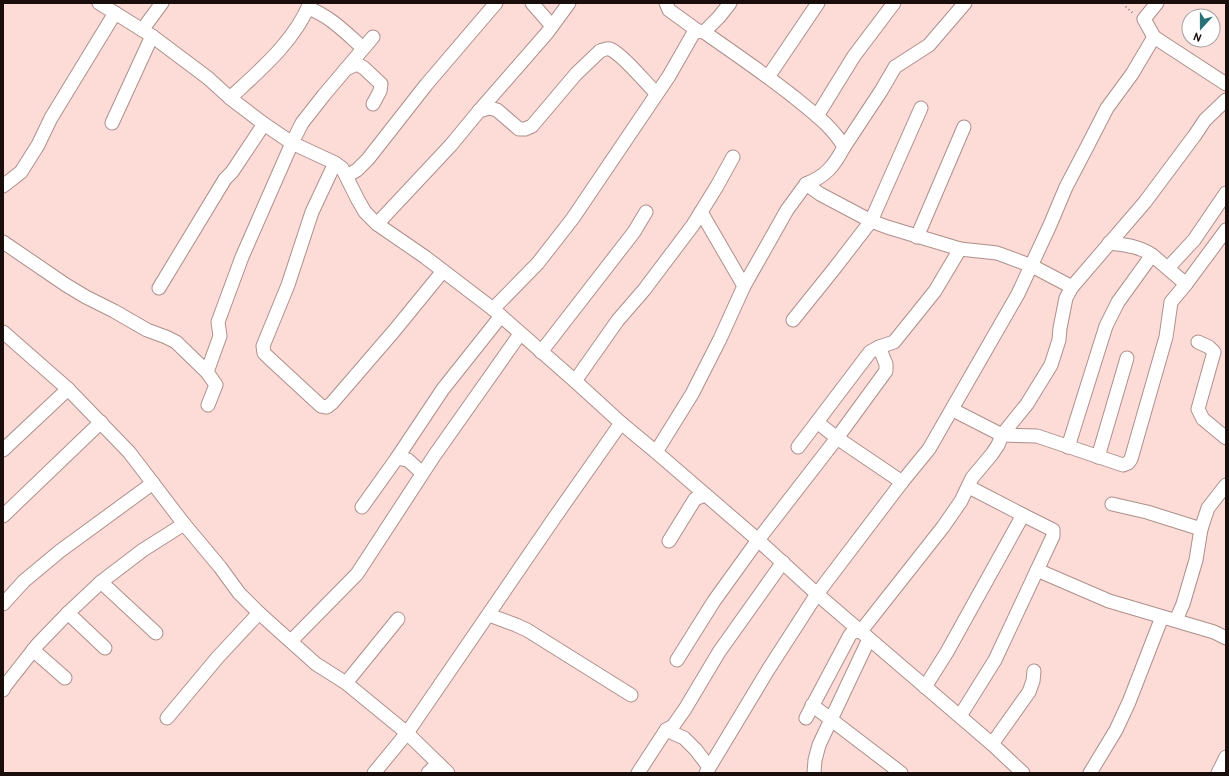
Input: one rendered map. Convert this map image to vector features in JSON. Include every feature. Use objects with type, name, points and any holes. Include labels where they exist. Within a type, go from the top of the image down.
[{"type":"street","points":[[100,3],[147,33],[208,78],[230,98],[264,124],[292,143],[335,163],[342,168],[358,200],[377,224],[444,271],[497,313],[621,423],[758,540],[817,594],[960,716],[1023,773]]},
{"type":"street","points":[[112,123],[147,33],[162,3]]},
{"type":"street","points":[[347,176],[357,170],[368,158],[426,85],[496,3]]},
{"type":"street","points":[[532,3],[552,26]]},
{"type":"street","points":[[377,224],[451,145],[552,26],[569,3]]},
{"type":"street","points":[[666,3],[669,10],[768,77],[817,116],[837,136],[844,147]]},
{"type":"street","points":[[362,507],[497,313],[574,218],[656,93],[669,76],[693,34],[701,31],[719,17],[730,3]]},
{"type":"street","points":[[768,77],[818,3]]},
{"type":"street","points":[[817,116],[854,56],[894,3]]},
{"type":"street","points":[[656,452],[692,394],[720,339],[744,286],[787,210],[806,184],[819,179],[838,158],[895,67],[929,45],[965,3]]},
{"type":"street","points":[[1157,3],[1144,19],[1154,37],[1226,84]]},
{"type":"street","points":[[230,98],[286,43],[296,30],[309,6],[345,31],[363,48]]},
{"type":"street","points":[[3,186],[21,172],[38,145],[51,118],[115,13]]},
{"type":"street","points":[[207,372],[220,336],[218,322],[242,257],[292,143],[302,123],[373,37]]},
{"type":"street","points":[[666,730],[684,738],[696,750],[708,770],[768,670],[817,594],[929,449],[953,410],[1018,294],[1032,266],[1066,186],[1107,108],[1132,74],[1154,37]]},
{"type":"street","points":[[479,111],[490,108],[497,110],[519,128],[526,129],[532,126],[576,74],[600,51],[605,49],[610,50],[625,60],[656,93]]},
{"type":"street","points":[[346,69],[357,64],[364,68],[381,84],[380,91],[373,104]]},
{"type":"street","points":[[803,773],[815,766],[819,745],[865,635],[943,527],[969,487],[972,478],[998,445],[1002,435],[1027,404],[1051,365],[1060,340],[1060,328],[1066,298],[1072,287],[1145,202],[1205,120],[1226,100]]},
{"type":"street","points":[[793,320],[871,221],[921,108]]},
{"type":"street","points":[[159,288],[225,179],[232,172],[264,124]]},
{"type":"street","points":[[917,237],[964,127]]},
{"type":"street","points":[[575,381],[618,320],[644,290],[670,256],[701,212],[733,157]]},
{"type":"street","points":[[335,163],[312,212],[288,285],[263,346],[264,353],[269,358],[321,406],[327,407],[367,363],[444,271]]},
{"type":"street","points":[[806,184],[820,194],[871,221],[960,250],[997,253],[1032,266],[1072,287]]},
{"type":"street","points":[[1168,268],[1194,240],[1226,193]]},
{"type":"street","points":[[541,352],[634,232],[646,212]]},
{"type":"street","points":[[701,212],[744,286]]},
{"type":"street","points":[[953,410],[1002,435],[1036,436],[1068,448],[1123,465],[1128,463],[1131,459],[1166,337],[1170,305],[1226,230]]},
{"type":"street","points":[[3,242],[86,297],[147,330],[176,342],[207,372],[216,385],[208,405]]},
{"type":"street","points":[[1109,243],[1144,250],[1186,284]]},
{"type":"street","points":[[798,447],[870,352],[894,342],[917,315],[936,291],[960,250]]},
{"type":"street","points":[[1068,448],[1106,326],[1118,302],[1152,255]]},
{"type":"street","points":[[3,332],[68,389],[129,452],[239,593],[259,613],[316,664],[346,683],[407,733],[448,773]]},
{"type":"street","points":[[291,641],[357,574],[422,473],[520,334]]},
{"type":"street","points":[[1198,342],[1209,347],[1214,352],[1198,409],[1203,419],[1226,438]]},
{"type":"street","points":[[677,660],[714,601],[758,540],[837,438],[886,371],[886,364],[879,347]]},
{"type":"street","points":[[1098,457],[1127,358]]},
{"type":"street","points":[[3,450],[68,389]]},
{"type":"street","points":[[3,516],[101,422]]},
{"type":"street","points":[[817,422],[837,438],[902,482]]},
{"type":"street","points":[[374,773],[407,733],[621,423]]},
{"type":"street","points":[[397,458],[408,460],[422,473]]},
{"type":"street","points":[[3,604],[24,581],[60,551],[153,483]]},
{"type":"street","points":[[1176,620],[1183,604],[1196,560],[1201,529],[1208,508],[1226,485]]},
{"type":"street","points":[[960,716],[995,660],[1053,536],[1053,530],[969,487]]},
{"type":"street","points":[[669,541],[695,499],[705,495]]},
{"type":"street","points":[[1112,504],[1147,512],[1201,529]]},
{"type":"street","points":[[925,687],[947,652],[1023,515]]},
{"type":"street","points":[[3,690],[33,650],[68,613],[102,582],[143,550],[184,524]]},
{"type":"street","points":[[638,773],[666,730],[673,726],[685,709],[719,652],[783,562]]},
{"type":"street","points":[[1037,570],[1109,601],[1214,632],[1226,638]]},
{"type":"street","points":[[102,582],[156,632]]},
{"type":"street","points":[[68,613],[105,648]]},
{"type":"street","points":[[167,718],[218,657],[259,613]]},
{"type":"street","points":[[489,615],[527,630],[631,695]]},
{"type":"street","points":[[1090,773],[1116,730],[1129,702],[1162,617]]},
{"type":"street","points":[[346,683],[398,619]]},
{"type":"street","points":[[806,718],[850,635],[853,632],[865,635]]},
{"type":"street","points":[[33,650],[65,678]]},
{"type":"street","points":[[992,744],[1029,692],[1033,681],[1034,671]]},
{"type":"street","points":[[812,705],[831,718],[901,773]]},
{"type":"street","points":[[1218,773],[1226,757]]},
{"type":"street","points":[[428,773],[438,763]]},
{"type":"path","points":[[1124,3],[1125,6],[1138,17],[1144,19]]}]
